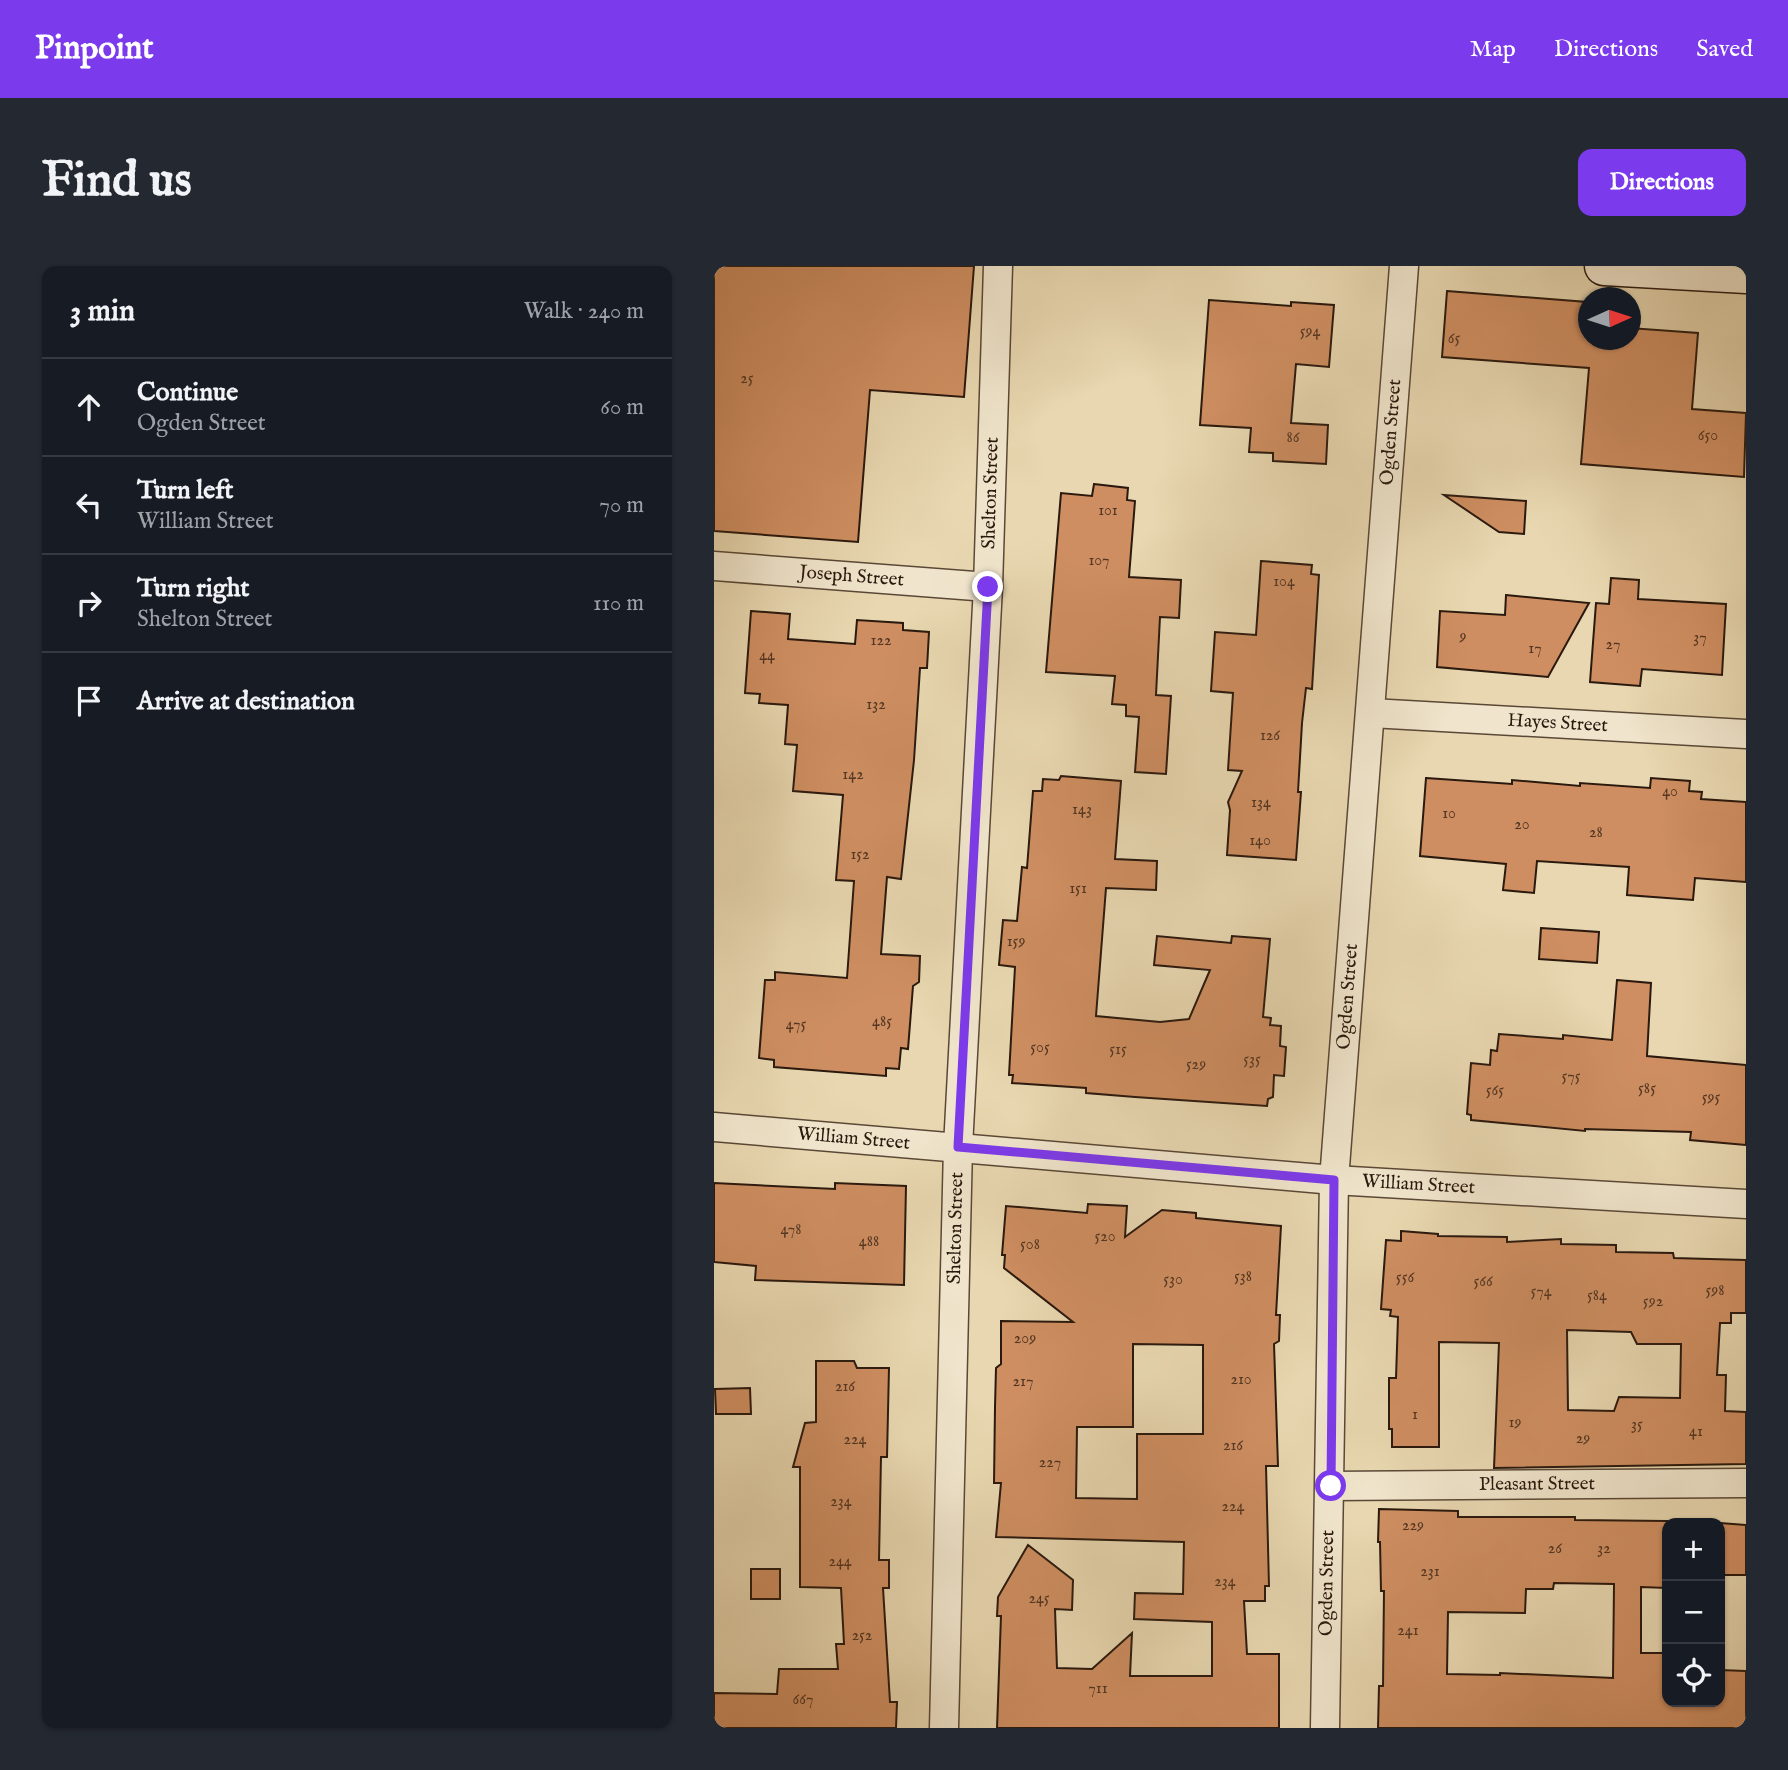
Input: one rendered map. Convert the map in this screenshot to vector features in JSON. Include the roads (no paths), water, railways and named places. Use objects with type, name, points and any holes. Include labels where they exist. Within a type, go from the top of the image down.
[{"type":"main road","points":[[1604,266],[1746,274]]},
{"type":"street","name":"Shelton Street","points":[[944,1728],[958,1147],[988,587],[998,266]]},
{"type":"street","name":"Ogden Street","points":[[1325,1728],[1334,1180],[1404,266]]},
{"type":"street","name":"Joseph Street","points":[[714,566],[988,587]]},
{"type":"street","name":"Hayes Street","points":[[1371,713],[1746,734]]},
{"type":"street","name":"William Street","points":[[714,1127],[1334,1180],[1746,1204]]},
{"type":"street","name":"Pleasant Street","points":[[1331,1486],[1746,1483]]}]
